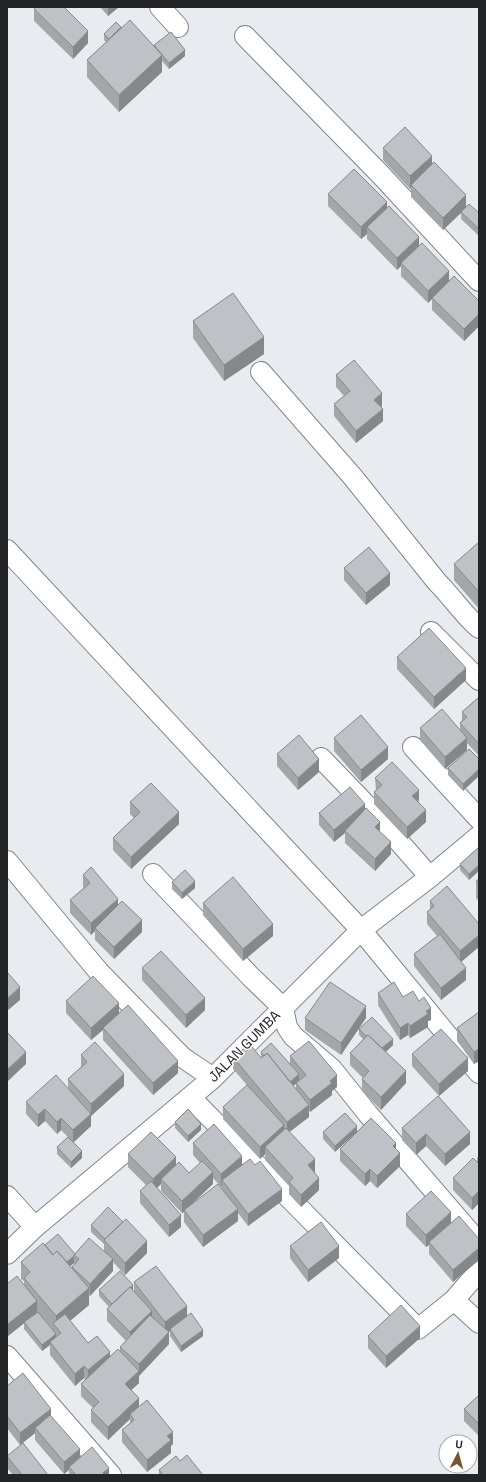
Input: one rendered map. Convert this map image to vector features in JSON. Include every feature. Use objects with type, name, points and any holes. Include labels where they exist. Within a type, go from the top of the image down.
[{"type":"street","points":[[160,7],[178,27]]},
{"type":"street","points":[[245,36],[381,175],[479,281]]},
{"type":"street","points":[[261,372],[352,476],[437,582],[450,594],[466,616],[479,628]]},
{"type":"street","points":[[7,550],[361,930],[479,1072]]},
{"type":"street","points":[[431,632],[479,680]]},
{"type":"street","points":[[412,747],[479,819]]},
{"type":"street","points":[[321,758],[372,811],[430,877]]},
{"type":"street","name":"JALAN GUMBA","points":[[7,1254],[35,1227],[212,1078],[361,930],[430,877],[479,836]]},
{"type":"street","points":[[7,861],[99,972],[182,1057],[212,1078]]},
{"type":"street","points":[[153,874],[282,1008],[287,1027],[293,1036],[332,1068],[368,1114],[479,1243]]},
{"type":"street","points":[[190,1096],[418,1329],[454,1300],[479,1271]]},
{"type":"street","points":[[7,1196],[35,1227]]},
{"type":"street","points":[[454,1300],[479,1323]]},
{"type":"street","points":[[7,1356],[111,1475]]},
{"type":"building","points":[[36,7],[64,7],[88,31],[73,47],[34,9]]},
{"type":"building","points":[[130,20],[162,55],[119,95],[87,60]]},
{"type":"building","points":[[116,22],[121,27],[109,39],[104,34]]},
{"type":"building","points":[[171,32],[185,50],[169,63],[154,45]]},
{"type":"building","points":[[405,127],[432,156],[410,176],[383,148]]},
{"type":"building","points":[[434,162],[466,195],[443,218],[411,185]]},
{"type":"building","points":[[354,169],[387,202],[361,227],[328,194]]},
{"type":"building","points":[[469,204],[479,213],[479,229],[461,212]]},
{"type":"building","points":[[389,206],[419,237],[397,258],[367,227]]},
{"type":"building","points":[[422,243],[449,271],[428,291],[401,263]]},
{"type":"building","points":[[454,276],[479,301],[479,314],[464,329],[432,298]]},
{"type":"building","points":[[233,293],[264,337],[224,365],[193,321]]},
{"type":"building","points":[[354,360],[382,393],[374,400],[383,409],[356,431],[334,404],[350,391],[336,375]]},
{"type":"building","points":[[479,542],[479,592],[454,564]]},
{"type":"building","points":[[369,547],[390,573],[366,593],[344,568]]},
{"type":"building","points":[[429,628],[466,668],[434,697],[397,657]]},
{"type":"building","points":[[479,697],[479,744],[460,723],[467,717],[462,712]]},
{"type":"building","points":[[442,709],[467,738],[445,757],[420,728]]},
{"type":"building","points":[[361,715],[388,747],[361,770],[334,738]]},
{"type":"building","points":[[299,735],[319,759],[298,778],[277,754]]},
{"type":"building","points":[[469,749],[479,759],[479,769],[463,784],[448,768]]},
{"type":"building","points":[[392,762],[419,790],[412,796],[426,810],[407,827],[374,792],[382,785],[375,778]]},
{"type":"building","points":[[151,783],[179,812],[131,857],[113,838],[140,812],[130,802]]},
{"type":"building","points":[[350,787],[365,804],[334,830],[319,813]]},
{"type":"building","points":[[366,808],[380,822],[375,827],[391,842],[375,859],[345,831]]},
{"type":"building","points":[[479,847],[479,865],[469,874],[460,864]]},
{"type":"building","points":[[91,867],[118,899],[91,923],[70,900],[90,883],[83,875]]},
{"type":"building","points":[[185,870],[195,881],[182,893],[172,882]]},
{"type":"building","points":[[233,877],[273,924],[243,949],[203,903]]},
{"type":"building","points":[[447,886],[479,924],[479,935],[460,951],[427,912],[434,906],[430,901]]},
{"type":"building","points":[[122,901],[142,920],[114,947],[95,928]]},
{"type":"building","points":[[440,934],[466,968],[441,988],[414,954]]},
{"type":"building","points":[[161,951],[205,998],[186,1015],[142,968]]},
{"type":"building","points":[[7,972],[20,987],[7,999]]},
{"type":"building","points":[[93,976],[119,1003],[91,1028],[66,1001]]},
{"type":"building","points":[[330,982],[366,1006],[341,1043],[305,1018]]},
{"type":"building","points":[[394,982],[403,997],[413,991],[419,1001],[424,997],[431,1008],[426,1011],[428,1014],[410,1026],[408,1023],[400,1028],[378,993]]},
{"type":"building","points":[[128,1005],[178,1061],[153,1083],[103,1028]]},
{"type":"building","points":[[479,1012],[479,1049],[474,1052],[457,1028]]},
{"type":"building","points":[[372,1017],[393,1039],[382,1048],[359,1029]]},
{"type":"building","points":[[441,1029],[468,1058],[439,1084],[412,1054]]},
{"type":"building","points":[[7,1032],[26,1052],[7,1070]]},
{"type":"building","points":[[368,1035],[406,1071],[381,1097],[362,1079],[369,1071],[350,1053]]},
{"type":"building","points":[[309,1041],[337,1075],[330,1081],[332,1083],[310,1100],[296,1083],[306,1075],[290,1056]]},
{"type":"building","points":[[95,1042],[124,1074],[91,1104],[68,1079],[87,1062],[81,1055]]},
{"type":"building","points":[[271,1043],[299,1074],[290,1082],[267,1053],[264,1056],[261,1052]]},
{"type":"building","points":[[250,1044],[261,1058],[267,1053],[309,1105],[287,1122],[233,1057]]},
{"type":"building","points":[[56,1075],[91,1114],[73,1130],[61,1118],[57,1122],[45,1109],[38,1115],[26,1102]]},
{"type":"building","points":[[247,1085],[284,1125],[260,1147],[223,1107]]},
{"type":"building","points":[[438,1096],[470,1132],[445,1154],[426,1134],[416,1143],[402,1128]]},
{"type":"building","points":[[188,1109],[201,1124],[188,1136],[175,1122]]},
{"type":"building","points":[[345,1113],[357,1126],[335,1146],[323,1132]]},
{"type":"building","points":[[371,1118],[396,1143],[393,1146],[400,1153],[377,1176],[370,1169],[365,1174],[340,1149]]},
{"type":"building","points":[[214,1124],[242,1156],[221,1174],[193,1143]]},
{"type":"building","points":[[286,1128],[315,1159],[308,1165],[319,1178],[301,1195],[289,1182],[293,1178],[265,1147]]},
{"type":"building","points":[[151,1132],[176,1157],[153,1179],[128,1154]]},
{"type":"building","points":[[68,1137],[82,1151],[71,1162],[57,1147]]},
{"type":"building","points":[[473,1158],[479,1164],[479,1191],[472,1198],[453,1178]]},
{"type":"building","points":[[250,1159],[255,1165],[260,1161],[282,1189],[248,1214],[222,1180]]},
{"type":"building","points":[[202,1161],[213,1172],[182,1201],[161,1179],[179,1162],[189,1173]]},
{"type":"building","points":[[151,1181],[181,1215],[169,1225],[140,1191]]},
{"type":"building","points":[[218,1184],[238,1209],[203,1235],[184,1210]]},
{"type":"building","points":[[431,1191],[451,1212],[426,1235],[406,1214]]},
{"type":"building","points":[[108,1207],[123,1222],[105,1239],[91,1225]]},
{"type":"building","points":[[459,1216],[479,1239],[479,1248],[453,1270],[429,1242]]},
{"type":"building","points":[[126,1219],[147,1241],[125,1263],[104,1240]]},
{"type":"building","points":[[321,1222],[339,1246],[308,1270],[290,1246]]},
{"type":"building","points":[[58,1234],[75,1254],[67,1262],[57,1251],[53,1255],[45,1245]]},
{"type":"building","points":[[89,1238],[113,1259],[90,1284],[72,1267],[79,1259],[74,1255]]},
{"type":"building","points":[[43,1243],[53,1255],[57,1251],[89,1288],[56,1316],[24,1278],[30,1272],[21,1262]]},
{"type":"building","points":[[156,1266],[187,1306],[165,1322],[134,1282]]},
{"type":"building","points":[[120,1271],[133,1285],[112,1304],[99,1290]]},
{"type":"building","points":[[17,1276],[37,1301],[7,1324],[7,1284]]},
{"type":"building","points":[[130,1287],[152,1311],[130,1332],[107,1309]]},
{"type":"building","points":[[401,1305],[420,1326],[386,1356],[368,1336]]},
{"type":"building","points":[[38,1312],[56,1334],[42,1345],[24,1322]]},
{"type":"building","points":[[191,1313],[203,1330],[181,1346],[170,1329]]},
{"type":"building","points":[[65,1314],[88,1343],[97,1336],[110,1352],[88,1370],[84,1366],[75,1374],[50,1342],[61,1333],[53,1323]]},
{"type":"building","points":[[150,1315],[169,1332],[139,1364],[120,1347]]},
{"type":"building","points":[[118,1349],[139,1371],[125,1384],[139,1398],[108,1427],[91,1410],[99,1402],[81,1384]]},
{"type":"building","points":[[23,1373],[51,1409],[20,1433],[7,1416],[7,1386]]},
{"type":"building","points":[[479,1395],[479,1424],[464,1409]]},
{"type":"building","points":[[147,1400],[173,1432],[167,1436],[171,1440],[147,1460],[122,1430],[134,1420],[130,1414]]},
{"type":"building","points":[[50,1415],[80,1449],[64,1462],[35,1428]]},
{"type":"building","points":[[23,1443],[48,1475],[22,1475],[7,1456]]},
{"type":"building","points":[[92,1447],[109,1468],[103,1473],[104,1475],[76,1475],[69,1467]]},
{"type":"building","points":[[187,1455],[203,1475],[163,1475],[159,1470],[176,1456],[180,1461]]}]
